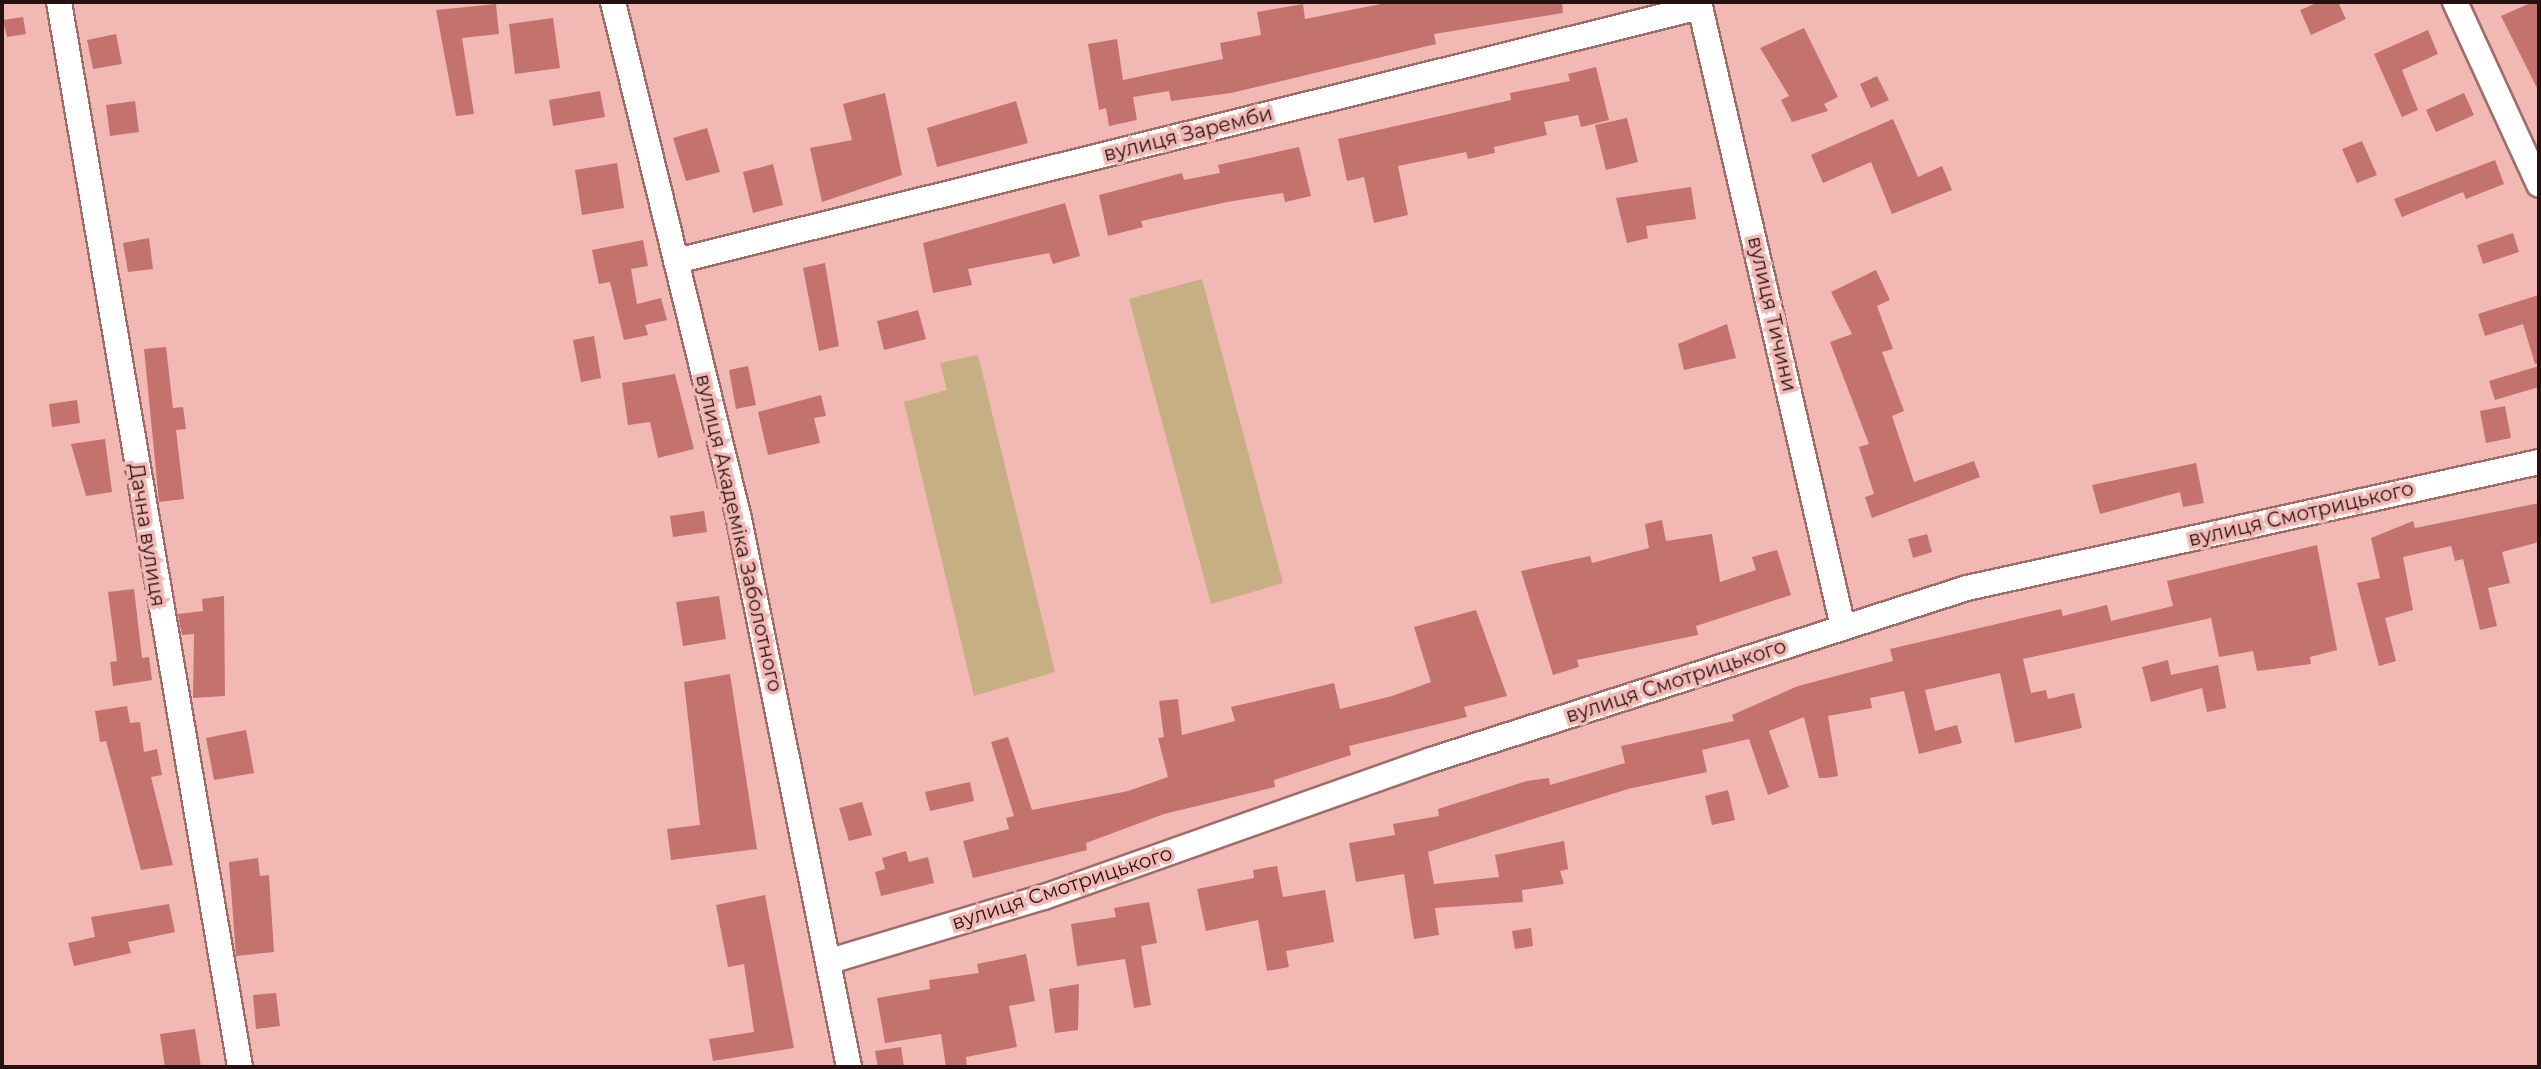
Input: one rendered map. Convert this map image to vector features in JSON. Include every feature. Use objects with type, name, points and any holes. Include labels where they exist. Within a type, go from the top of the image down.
[{"type":"street","name":"Дачна вулиця","points":[[59,2],[240,1067]]},
{"type":"street","name":"вулиця Академіка Заболотного","points":[[613,2],[739,519],[849,1067]]},
{"type":"street","points":[[2455,2],[2539,185]]},
{"type":"street","name":"вулиця Заремби","points":[[676,261],[1699,4]]},
{"type":"street","name":"вулиця Тичини","points":[[1699,4],[1843,627]]},
{"type":"street","name":"вулиця Смотрицького","points":[[830,961],[1044,897],[1431,760],[1967,588],[2539,462]]},
{"type":"shaded area","points":[[1202,279],[1283,583],[1211,604],[1129,299]]},
{"type":"shaded area","points":[[978,355],[1055,672],[974,696],[904,402],[947,390],[940,363]]},
{"type":"building","points":[[1391,2],[1562,2],[1563,13],[1434,34],[1436,44],[1231,93],[1171,101],[1169,91],[1133,97],[1137,120],[1109,126],[1106,108],[1099,110],[1088,44],[1117,39],[1123,80],[1223,59],[1220,43],[1261,35],[1257,12],[1303,4],[1305,19]]},
{"type":"building","points":[[2319,2],[2338,2],[2346,19],[2311,35],[2300,10]]},
{"type":"building","points":[[2539,2],[2539,92],[2501,16]]},
{"type":"building","points":[[496,4],[499,34],[462,38],[474,114],[456,116],[436,10]]},
{"type":"building","points":[[23,17],[26,34],[7,37],[3,20]]},
{"type":"building","points":[[553,18],[560,68],[515,74],[509,24]]},
{"type":"building","points":[[1804,28],[1838,97],[1824,104],[1828,111],[1792,122],[1781,100],[1789,96],[1760,48]]},
{"type":"building","points":[[2428,30],[2438,54],[2402,70],[2418,110],[2402,117],[2374,54]]},
{"type":"building","points":[[116,34],[122,64],[93,69],[87,40]]},
{"type":"building","points":[[1596,67],[1609,120],[1581,127],[1578,115],[1544,122],[1547,135],[1494,147],[1495,153],[1468,159],[1466,152],[1398,166],[1408,215],[1374,223],[1364,177],[1347,181],[1338,139],[1511,100],[1510,93],[1570,81],[1568,74]]},
{"type":"building","points":[[1877,76],[1889,100],[1871,108],[1860,84]]},
{"type":"building","points":[[600,91],[605,117],[553,126],[549,100]]},
{"type":"building","points":[[885,93],[902,175],[822,202],[810,148],[852,140],[843,104]]},
{"type":"building","points":[[2464,93],[2474,115],[2436,132],[2426,110]]},
{"type":"building","points":[[135,101],[139,132],[110,136],[106,105]]},
{"type":"building","points":[[1016,101],[1028,143],[937,167],[927,128]]},
{"type":"building","points":[[1627,118],[1638,162],[1606,170],[1595,125]]},
{"type":"building","points":[[1893,119],[1918,177],[1942,166],[1952,190],[1892,214],[1871,162],[1823,183],[1811,155]]},
{"type":"building","points":[[707,128],[720,172],[686,181],[673,138]]},
{"type":"building","points":[[2362,141],[2377,175],[2357,183],[2342,149]]},
{"type":"building","points":[[1299,147],[1311,196],[1285,202],[1283,193],[1227,202],[1141,221],[1143,227],[1108,236],[1099,195],[1182,173],[1184,180],[1220,173],[1218,165]]},
{"type":"building","points":[[2495,160],[2504,184],[2466,199],[2463,192],[2402,217],[2394,199]]},
{"type":"building","points":[[617,163],[624,208],[582,215],[575,170]]},
{"type":"building","points":[[773,164],[783,205],[753,213],[743,172]]},
{"type":"building","points":[[1691,187],[1696,219],[1646,226],[1648,238],[1627,243],[1616,198]]},
{"type":"building","points":[[1065,203],[1080,256],[1053,264],[1049,253],[968,269],[972,285],[933,293],[923,243]]},
{"type":"building","points":[[2513,233],[2519,252],[2483,264],[2477,245]]},
{"type":"building","points":[[149,238],[153,269],[128,272],[123,243]]},
{"type":"building","points":[[643,240],[648,266],[631,269],[637,304],[661,298],[667,320],[645,325],[648,335],[624,340],[610,282],[599,284],[592,250]]},
{"type":"building","points":[[825,263],[839,346],[819,351],[803,268]]},
{"type":"building","points":[[1876,270],[1890,300],[1877,306],[1893,349],[1882,352],[1904,411],[1892,416],[1914,482],[1974,461],[1980,477],[1872,518],[1865,497],[1874,494],[1859,447],[1869,444],[1830,342],[1852,334],[1831,292]]},
{"type":"building","points":[[2539,295],[2539,363],[2535,364],[2523,324],[2485,336],[2478,314]]},
{"type":"building","points":[[918,310],[926,339],[884,350],[877,321]]},
{"type":"building","points":[[1727,324],[1736,358],[1684,370],[1678,344]]},
{"type":"building","points":[[594,336],[601,378],[581,382],[573,340]]},
{"type":"building","points":[[166,347],[173,408],[183,407],[186,429],[176,430],[184,499],[159,502],[144,349]]},
{"type":"building","points":[[748,366],[756,405],[736,409],[729,370]]},
{"type":"building","points":[[2539,366],[2539,387],[2495,400],[2489,381]]},
{"type":"building","points":[[675,374],[694,449],[658,458],[650,422],[628,425],[622,383]]},
{"type":"building","points":[[821,395],[826,416],[814,418],[820,443],[768,455],[758,412]]},
{"type":"building","points":[[77,400],[80,423],[52,427],[49,404]]},
{"type":"building","points":[[2505,406],[2511,438],[2486,443],[2480,411]]},
{"type":"building","points":[[105,439],[112,492],[86,496],[71,444]]},
{"type":"building","points":[[2196,463],[2204,503],[2183,507],[2180,492],[2100,514],[2092,485]]},
{"type":"building","points":[[2539,503],[2539,542],[2502,552],[2510,583],[2488,588],[2497,626],[2480,630],[2463,559],[2455,561],[2451,546],[2403,557],[2413,610],[2385,618],[2396,661],[2379,666],[2357,583],[2380,578],[2371,538],[2413,521],[2415,528]]},
{"type":"building","points":[[704,511],[707,532],[673,537],[670,516]]},
{"type":"building","points":[[1662,520],[1666,541],[1712,534],[1720,582],[1756,570],[1752,557],[1777,550],[1791,595],[1696,626],[1698,635],[1577,660],[1579,667],[1553,675],[1521,571],[1590,556],[1592,563],[1649,548],[1645,524]]},
{"type":"building","points":[[1927,534],[1932,552],[1913,558],[1908,539]]},
{"type":"building","points":[[2317,545],[2337,650],[2310,657],[2311,664],[2257,671],[2253,651],[2219,657],[2211,618],[2023,659],[2031,693],[2046,690],[2048,699],[2074,693],[2082,728],[2015,743],[2000,673],[1925,690],[1935,731],[1957,725],[1962,743],[1919,754],[1904,691],[1870,698],[1872,708],[1828,716],[1838,776],[1827,778],[1819,778],[1804,717],[1769,731],[1789,787],[1768,795],[1749,739],[1702,750],[1707,772],[1628,789],[1428,852],[1434,884],[1499,877],[1495,855],[1564,841],[1568,869],[1560,871],[1564,884],[1522,890],[1523,902],[1435,908],[1439,935],[1414,939],[1404,874],[1356,882],[1349,843],[1395,835],[1393,824],[1439,816],[1438,809],[1527,781],[1549,778],[1550,785],[1625,763],[1621,746],[1734,721],[1732,715],[1798,686],[1893,661],[1890,649],[2061,609],[2063,616],[2107,605],[2111,621],[2173,606],[2167,581]]},
{"type":"building","points":[[134,589],[142,658],[149,657],[152,680],[113,686],[110,662],[117,661],[108,592]]},
{"type":"building","points":[[224,596],[225,696],[193,698],[194,634],[182,635],[178,614],[203,611],[202,599]]},
{"type":"building","points":[[719,596],[726,639],[683,646],[676,602]]},
{"type":"building","points":[[1476,610],[1507,696],[1464,707],[1467,717],[1349,746],[1351,755],[1274,780],[1275,787],[1164,814],[1086,843],[1087,850],[973,878],[963,841],[1009,829],[1006,818],[1014,816],[991,742],[1008,737],[1032,810],[1128,791],[1168,777],[1158,738],[1164,737],[1159,701],[1178,699],[1182,735],[1235,721],[1231,707],[1334,683],[1340,709],[1392,696],[1431,682],[1414,627]]},
{"type":"building","points":[[2168,660],[2171,675],[2218,665],[2226,708],[2207,712],[2202,688],[2151,702],[2142,667]]},
{"type":"building","points":[[730,674],[757,849],[671,860],[667,829],[700,825],[684,682]]},
{"type":"building","points":[[127,706],[130,723],[140,722],[144,752],[157,749],[162,775],[151,777],[173,865],[141,870],[106,741],[100,742],[95,711]]},
{"type":"building","points":[[246,730],[254,773],[214,780],[206,738]]},
{"type":"building","points":[[970,782],[974,801],[930,811],[925,792]]},
{"type":"building","points":[[1728,790],[1735,820],[1712,825],[1705,796]]},
{"type":"building","points":[[862,802],[872,835],[849,841],[839,808]]},
{"type":"building","points":[[906,851],[909,862],[928,857],[934,883],[881,896],[875,872],[885,869],[882,858]]},
{"type":"building","points":[[258,858],[260,876],[269,875],[274,952],[236,956],[229,862]]},
{"type":"building","points":[[1277,866],[1283,897],[1325,890],[1334,942],[1286,951],[1289,967],[1267,971],[1258,920],[1206,931],[1197,889],[1254,878],[1253,870]]},
{"type":"building","points":[[765,895],[794,1048],[713,1061],[709,1039],[754,1032],[744,964],[728,967],[716,905]]},
{"type":"building","points":[[1149,902],[1157,943],[1141,946],[1151,1005],[1134,1008],[1125,959],[1077,966],[1071,924],[1116,917],[1114,908]]},
{"type":"building","points":[[169,904],[175,932],[128,942],[131,953],[74,966],[68,943],[95,937],[91,917]]},
{"type":"building","points":[[1531,928],[1533,946],[1515,949],[1512,931]]},
{"type":"building","points":[[1026,954],[1035,1001],[1009,1006],[1017,1047],[966,1057],[967,1067],[946,1067],[941,1034],[885,1043],[877,998],[930,989],[929,980],[979,973],[977,964]]},
{"type":"building","points":[[1079,984],[1078,1030],[1055,1033],[1049,989]]},
{"type":"building","points":[[276,993],[280,1026],[256,1029],[253,995]]},
{"type":"building","points":[[195,1029],[201,1067],[165,1067],[160,1034]]},
{"type":"building","points":[[901,1047],[904,1067],[878,1067],[875,1051]]}]
